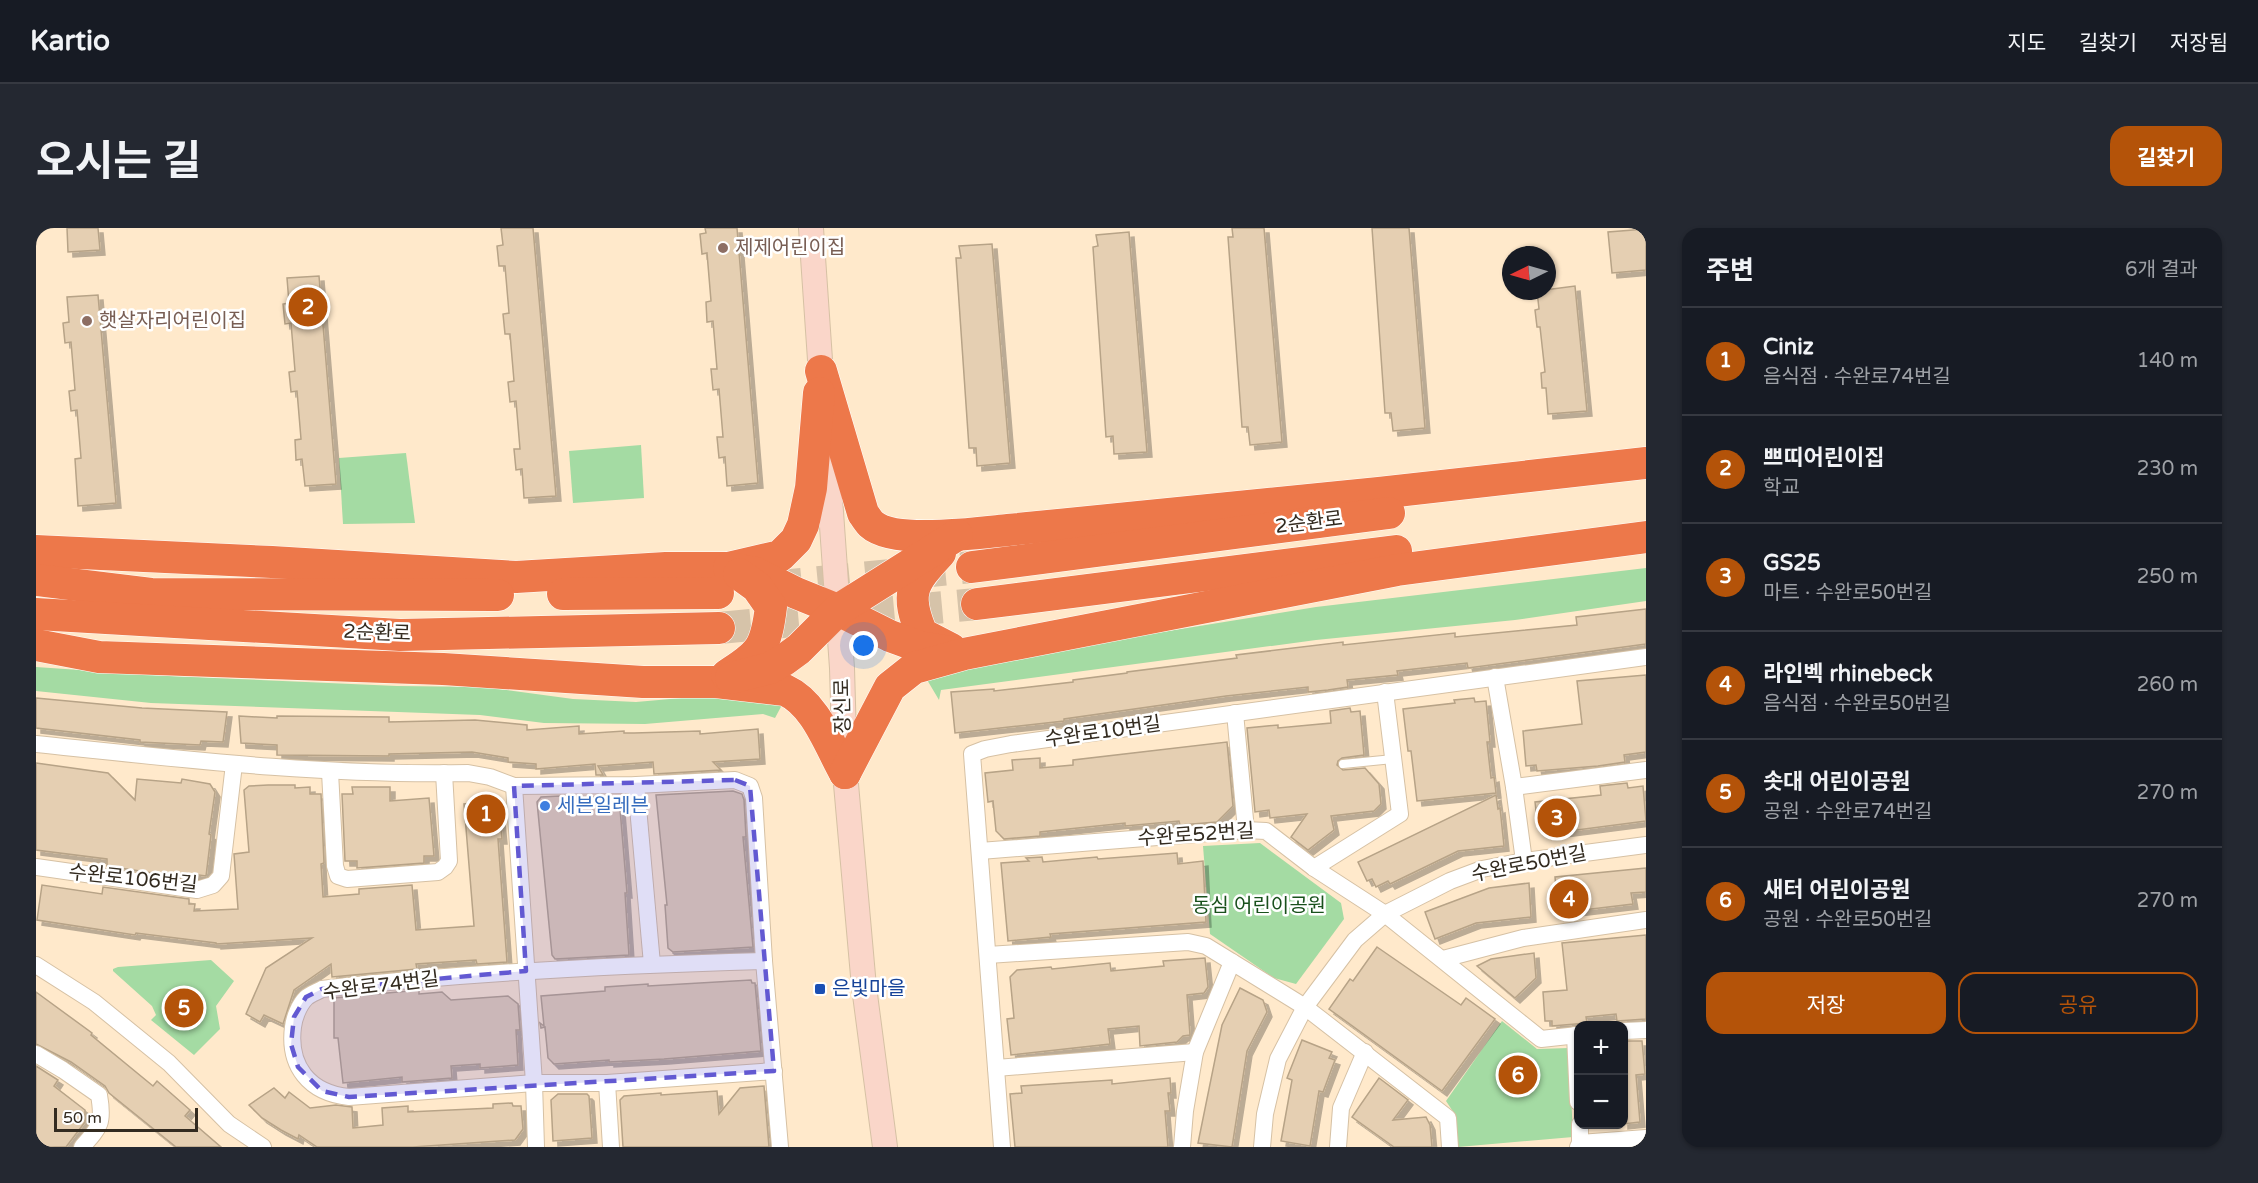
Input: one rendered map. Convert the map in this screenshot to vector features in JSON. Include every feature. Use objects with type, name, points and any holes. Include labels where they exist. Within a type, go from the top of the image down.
[{"type":"highway","points":[[821,371],[863,513],[871,525],[903,536],[957,535],[1391,492],[1646,463]]},
{"type":"highway","points":[[723,580],[780,555],[796,540],[803,525],[811,488],[821,371]]},
{"type":"highway","name":"2순환로","points":[[972,567],[1646,480]]},
{"type":"highway","name":"2순환로","points":[[977,604],[1646,518]]},
{"type":"highway","points":[[716,682],[770,668],[799,649],[838,610],[957,535]]},
{"type":"highway","points":[[957,535],[918,578],[912,591],[912,607],[922,634],[964,654]]},
{"type":"highway","points":[[845,773],[890,687],[914,668],[964,654],[1397,570],[1646,537]]},
{"type":"highway","points":[[36,551],[272,561],[516,577],[666,568],[723,580],[744,577],[757,587],[771,608],[767,635],[758,652],[716,682]]},
{"type":"highway","points":[[723,580],[756,573],[890,636],[920,647],[964,654]]},
{"type":"highway","name":"2순환로","points":[[36,580],[151,594],[408,596],[723,580]]},
{"type":"highway","name":"2순환로","points":[[36,614],[400,635],[719,627]]},
{"type":"highway","points":[[36,645],[99,657],[443,669],[643,682],[716,682],[785,690],[795,694],[809,707],[845,773]]},
{"type":"main road","name":"장신로","points":[[811,228],[842,668],[845,773],[864,987],[885,1147]]},
{"type":"street","name":"수완로10번길","points":[[980,851],[972,754],[986,749],[1646,657]]},
{"type":"street","points":[[1495,677],[1524,861]]},
{"type":"street","points":[[1314,868],[1400,814],[1385,692]]},
{"type":"street","points":[[1235,713],[1246,830]]},
{"type":"street","points":[[36,744],[330,772],[468,772],[514,786],[636,786],[735,780],[750,786],[754,798],[764,961],[780,1147]]},
{"type":"street","name":"수완로106번길","points":[[36,867],[197,890],[213,885],[221,876],[234,764]]},
{"type":"street","points":[[1514,787],[1646,770]]},
{"type":"street","points":[[330,772],[335,866],[338,876],[347,879],[438,872],[445,867],[449,861],[444,773]]},
{"type":"street","points":[[514,786],[534,1083],[536,1147]]},
{"type":"street","points":[[636,786],[652,964]]},
{"type":"street","name":"수완로52번길","points":[[980,851],[1246,830],[1266,831],[1314,868],[1385,914]]},
{"type":"street","name":"수완로50번길","points":[[1262,1147],[1265,1114],[1278,1059],[1305,1007],[1355,940],[1385,914],[1450,881],[1482,869],[1524,861],[1646,845]]},
{"type":"street","points":[[980,851],[1002,1147]]},
{"type":"street","points":[[1385,914],[1541,1039],[1574,1035]]},
{"type":"street","points":[[1443,959],[1523,938],[1646,920]]},
{"type":"street","points":[[988,956],[1188,942],[1206,946],[1305,1007],[1449,1118],[1450,1147]]},
{"type":"street","name":"수완로74번길","points":[[764,961],[526,970],[322,989],[306,998],[294,1017],[291,1044],[297,1067],[310,1082],[322,1091],[335,1096],[349,1097],[534,1083],[607,1083],[774,1071]]},
{"type":"street","points":[[1182,1147],[1185,1111],[1195,1052],[1232,962]]},
{"type":"street","points":[[36,965],[94,1002],[170,1063],[229,1124],[263,1147]]},
{"type":"street","points":[[1628,1032],[1646,1030]]},
{"type":"street","points":[[996,1068],[1195,1052]]},
{"type":"street","points":[[1338,1147],[1341,1108],[1365,1052]]},
{"type":"street","points":[[36,1054],[99,1095],[102,1114],[97,1130],[82,1147]]},
{"type":"street","points":[[607,1083],[611,1147]]},
{"type":"street","points":[[1580,1129],[1579,1145],[1646,1138]]},
{"type":"lane","points":[[1343,764],[1393,759]]},
{"type":"highlighted area","points":[[735,780],[750,786],[774,1071],[349,1097],[322,1091],[298,1067],[291,1044],[294,1017],[306,997],[322,989],[526,971],[514,786]]},
{"type":"green space","points":[[641,445],[644,498],[573,503],[569,451]]},
{"type":"green space","points":[[406,453],[415,523],[343,524],[339,458]]},
{"type":"green space","points":[[1646,568],[1646,601],[1515,620],[1316,640],[941,690],[939,700],[923,673],[934,669],[1316,607]]},
{"type":"green space","points":[[36,667],[167,676],[397,686],[484,687],[573,699],[636,702],[750,692],[783,703],[775,718],[763,714],[645,724],[544,723],[480,715],[151,703],[36,691]]},
{"type":"green space","name":"동심 어린이공원","points":[[1260,843],[1341,903],[1344,919],[1296,984],[1274,978],[1210,934],[1203,846]]},
{"type":"green space","points":[[211,960],[234,981],[216,1006],[220,1029],[194,1055],[151,1020],[156,1015],[152,1006],[113,971],[118,967]]},
{"type":"green space","points":[[1502,1021],[1537,1049],[1569,1048],[1573,1137],[1458,1147],[1456,1116],[1446,1101]]},
{"type":"building","points":[[67,228],[98,228],[100,250],[68,252]]},
{"type":"building","points":[[501,228],[533,228],[556,496],[524,498],[522,469],[516,470],[514,449],[520,449],[516,401],[510,402],[508,382],[514,381],[510,334],[505,334],[503,314],[509,313],[505,266],[499,266],[497,246],[503,245]]},
{"type":"building","points":[[705,228],[737,228],[758,483],[727,486],[725,457],[719,458],[717,437],[723,437],[719,389],[713,390],[711,369],[717,369],[713,321],[707,322],[706,302],[711,301],[707,253],[702,254],[700,234],[706,233]]},
{"type":"building","points":[[1232,228],[1264,228],[1282,442],[1250,445],[1248,427],[1242,427],[1228,237],[1233,237]]},
{"type":"building","points":[[1372,228],[1409,228],[1425,428],[1393,431],[1391,413],[1385,413]]},
{"type":"building","points":[[1646,229],[1646,270],[1612,273],[1608,232]]},
{"type":"building","points":[[1129,232],[1147,452],[1114,454],[1113,436],[1106,437],[1093,247],[1098,246],[1096,235]]},
{"type":"building","points":[[992,244],[1010,463],[977,466],[976,448],[969,448],[956,258],[961,258],[959,246]]},
{"type":"building","points":[[319,276],[336,484],[305,486],[302,459],[296,460],[295,440],[301,439],[297,391],[291,392],[289,372],[295,371],[291,323],[285,324],[283,304],[289,303],[287,278]]},
{"type":"building","points":[[1575,286],[1587,411],[1548,414],[1546,388],[1542,388],[1541,373],[1545,372],[1540,327],[1537,327],[1535,310],[1539,309],[1538,300],[1556,300],[1556,288]]},
{"type":"building","points":[[98,295],[116,503],[78,506],[75,459],[81,458],[77,410],[71,411],[69,391],[75,390],[71,342],[65,343],[63,323],[69,322],[67,297]]},
{"type":"building","points":[[1646,609],[1646,644],[1468,668],[1467,663],[1397,671],[1398,675],[1347,680],[1348,687],[1328,690],[1308,692],[1308,687],[1226,696],[1064,719],[1064,721],[955,733],[951,692],[994,689],[994,691],[1073,682],[1073,680],[1127,672],[1237,658],[1236,655],[1343,642],[1343,645],[1455,633],[1455,637],[1577,625],[1576,617]]},
{"type":"building","points":[[1646,675],[1646,752],[1624,755],[1625,762],[1598,766],[1537,771],[1536,765],[1526,766],[1523,731],[1582,724],[1577,681]]},
{"type":"building","points":[[36,698],[142,708],[227,712],[223,742],[201,741],[200,745],[140,742],[140,740],[36,728]]},
{"type":"building","points":[[1474,698],[1475,702],[1486,701],[1490,742],[1487,742],[1491,778],[1494,777],[1496,793],[1417,801],[1403,709],[1455,703],[1454,700]]},
{"type":"building","points":[[1350,708],[1351,712],[1360,711],[1364,755],[1342,758],[1337,765],[1343,770],[1365,768],[1379,784],[1381,804],[1374,811],[1331,816],[1334,830],[1308,850],[1291,837],[1307,814],[1270,818],[1269,810],[1255,812],[1247,728],[1278,725],[1278,728],[1331,723],[1330,711]]},
{"type":"building","points":[[239,716],[389,717],[389,722],[475,720],[527,725],[527,730],[579,726],[579,734],[624,731],[624,733],[634,733],[700,731],[700,734],[758,729],[760,759],[713,762],[721,770],[654,774],[653,762],[598,766],[603,775],[596,775],[595,764],[536,769],[536,764],[508,762],[508,758],[472,752],[389,754],[389,756],[277,755],[277,745],[241,743]]},
{"type":"building","points":[[1227,742],[1233,806],[1217,822],[1180,825],[1179,821],[1125,826],[1125,823],[1040,832],[1040,836],[1004,839],[996,831],[993,801],[988,802],[985,773],[1013,770],[1012,760],[1040,758],[1040,768],[1073,765],[1073,760]]},
{"type":"building","points":[[36,763],[108,773],[135,800],[137,779],[181,783],[182,779],[210,784],[215,792],[206,876],[192,874],[192,879],[107,866],[107,859],[36,850]]},
{"type":"building","points":[[1627,783],[1628,788],[1643,786],[1646,821],[1546,834],[1538,828],[1535,802],[1601,795],[1600,786]]},
{"type":"building","points":[[249,786],[310,787],[310,794],[321,794],[323,897],[359,894],[359,889],[412,885],[416,930],[474,926],[464,804],[496,801],[499,808],[502,839],[498,839],[507,962],[477,964],[476,960],[416,964],[417,969],[332,977],[331,964],[294,990],[283,1024],[264,1015],[260,1022],[246,1014],[266,968],[312,938],[216,944],[136,933],[135,935],[37,920],[42,885],[102,894],[103,887],[189,899],[189,904],[195,904],[194,911],[238,909],[234,854],[249,852],[244,790]]},
{"type":"building","points":[[352,787],[390,787],[390,801],[429,798],[434,856],[424,856],[424,863],[357,868],[357,861],[345,861],[342,794],[353,794]]},
{"type":"building","points":[[733,791],[742,794],[744,800],[746,837],[743,837],[753,947],[673,952],[668,948],[665,905],[667,905],[656,795]]},
{"type":"building","points":[[1496,795],[1498,809],[1500,808],[1504,846],[1458,851],[1390,884],[1388,881],[1376,887],[1372,879],[1367,881],[1358,862]]},
{"type":"building","points":[[541,797],[619,797],[627,893],[625,893],[629,955],[555,959],[552,955],[537,802]]},
{"type":"building","points":[[1177,853],[1178,864],[1203,861],[1206,922],[1050,934],[1051,937],[1008,941],[1001,863],[1029,861],[1026,858],[1042,857],[1043,862]]},
{"type":"building","points":[[1646,868],[1646,892],[1631,893],[1633,904],[1558,913],[1555,877]]},
{"type":"building","points":[[1529,883],[1531,917],[1476,923],[1435,939],[1425,912],[1489,888]]},
{"type":"building","points":[[1646,935],[1646,1019],[1617,1021],[1616,1014],[1586,1017],[1587,1021],[1574,1021],[1574,1024],[1552,1026],[1552,1021],[1545,1021],[1543,992],[1567,990],[1562,943]]},
{"type":"building","points":[[1377,947],[1461,1005],[1466,998],[1495,1019],[1442,1091],[1329,1009],[1350,979],[1353,981]]},
{"type":"building","points":[[1534,953],[1536,978],[1515,998],[1477,966],[1491,959]]},
{"type":"building","points":[[1205,958],[1208,987],[1204,993],[1187,995],[1190,1035],[1183,1036],[1177,1042],[1140,1046],[1139,1026],[1108,1029],[1110,1044],[1011,1055],[1007,1019],[1014,1018],[1010,977],[1017,970],[1110,963],[1111,971],[1164,966],[1163,961]]},
{"type":"building","points":[[751,980],[755,983],[761,1051],[664,1059],[554,1064],[548,1058],[545,1027],[541,1028],[540,1023],[544,1026],[541,996],[605,991],[605,987]]},
{"type":"building","points":[[1240,988],[1263,1000],[1267,1012],[1247,1051],[1232,1147],[1198,1143],[1222,1025]]},
{"type":"building","points":[[419,990],[419,994],[442,992],[451,1000],[508,996],[518,1004],[520,1030],[516,1030],[518,1065],[480,1068],[480,1064],[451,1066],[452,1078],[402,1082],[402,1077],[343,1083],[338,1038],[334,1038],[334,998]]},
{"type":"building","points":[[36,992],[92,1033],[91,1035],[153,1086],[157,1081],[190,1110],[185,1116],[221,1147],[176,1147],[109,1093],[105,1086],[71,1062],[36,1044]]},
{"type":"building","points":[[1302,1040],[1332,1052],[1329,1058],[1335,1060],[1323,1092],[1319,1091],[1310,1146],[1281,1141],[1292,1080],[1287,1078]]},
{"type":"building","points":[[1628,1041],[1642,1041],[1645,1074],[1636,1075],[1640,1122],[1628,1123]]},
{"type":"building","points":[[36,1066],[58,1080],[54,1086],[85,1110],[85,1122],[66,1147],[36,1147]]},
{"type":"building","points":[[1170,1078],[1171,1093],[1168,1093],[1170,1111],[1165,1111],[1168,1147],[1015,1147],[1010,1094],[1022,1093],[1021,1086],[1112,1080],[1112,1084]]},
{"type":"building","points":[[1379,1078],[1408,1100],[1393,1120],[1426,1117],[1430,1125],[1432,1147],[1394,1147],[1352,1117]]},
{"type":"building","points":[[764,1086],[769,1147],[623,1147],[620,1100],[624,1096],[717,1091],[719,1114],[740,1088]]},
{"type":"building","points":[[274,1088],[285,1098],[289,1092],[310,1108],[336,1105],[352,1107],[353,1128],[383,1125],[382,1108],[408,1106],[408,1112],[493,1108],[493,1104],[512,1103],[513,1106],[521,1106],[523,1129],[515,1140],[413,1147],[317,1147],[299,1135],[298,1139],[281,1130],[262,1118],[249,1105]]},
{"type":"building","points":[[558,1094],[587,1094],[589,1096],[592,1138],[553,1141],[551,1100]]},
{"type":"tunnel","points":[[770,587],[972,567]]},
{"type":"tunnel","points":[[719,628],[977,604]]},
{"type":"place","name":"제제어린이집","points":[[723,248]]},
{"type":"place","name":"쁘띠어린이집","points":[[308,307]]},
{"type":"place","name":"햇살자리어린이집","points":[[87,321]]},
{"type":"place","name":"세븐일레븐","points":[[545,806]]},
{"type":"place","name":"Ciniz","points":[[486,814]]},
{"type":"place","name":"GS25","points":[[1557,818]]},
{"type":"place","name":"라인벡 rhinebeck","points":[[1569,899]]},
{"type":"place","name":"은빛마을","points":[[820,989]]},
{"type":"place","name":"솟대 어린이공원","points":[[184,1008]]},
{"type":"place","name":"새터 어린이공원","points":[[1518,1075]]}]
